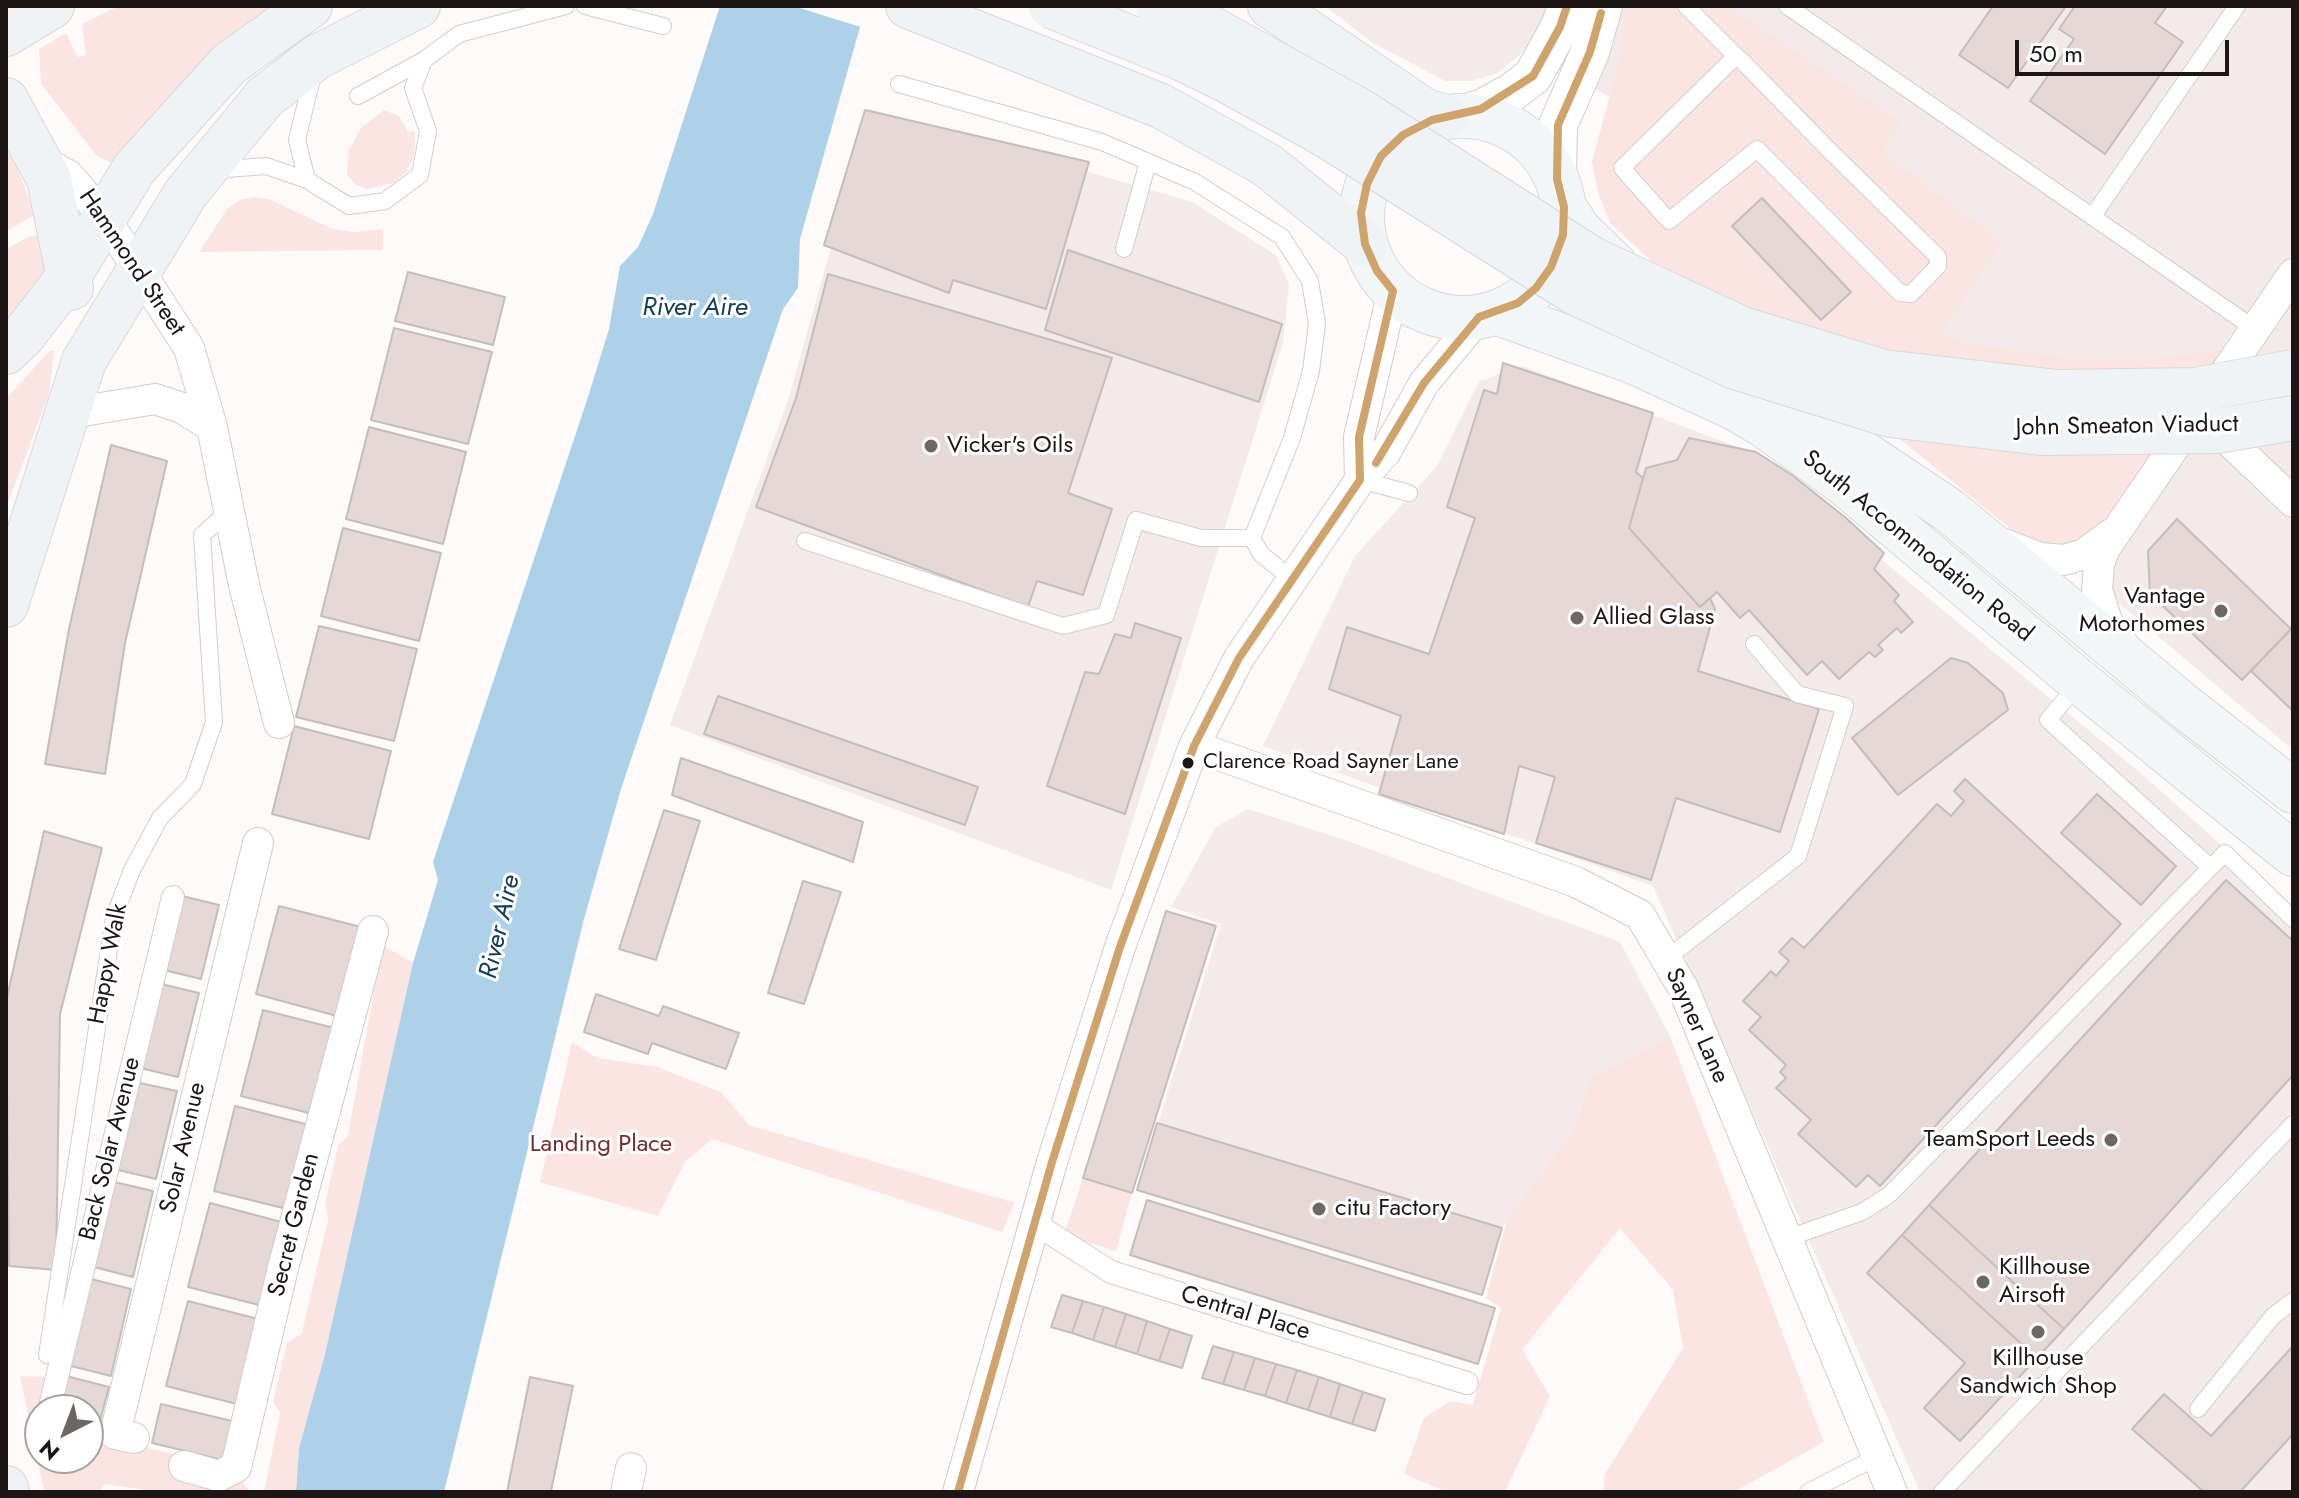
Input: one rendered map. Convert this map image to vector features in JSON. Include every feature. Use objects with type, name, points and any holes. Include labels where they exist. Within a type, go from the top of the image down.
[{"type":"highway","points":[[6,34],[52,6]]},
{"type":"highway","points":[[6,352],[22,337],[69,276],[103,215],[134,169],[229,64],[310,6]]},
{"type":"highway","points":[[6,605],[84,361],[139,266],[201,172],[265,97],[348,34],[418,6]]},
{"type":"highway","name":"John Smeaton Viaduct","points":[[1051,6],[1183,59],[1228,81],[1324,134],[1576,293],[1735,367],[1890,415],[2041,433],[2217,431],[2293,418]]},
{"type":"highway","name":"John Smeaton Viaduct","points":[[1158,6],[1207,26],[1357,109],[1592,259],[1742,329],[1884,372],[2057,392],[2195,390],[2293,372]]},
{"type":"highway","points":[[1270,6],[1425,111],[1450,116]]},
{"type":"highway","points":[[920,10],[1161,106],[1267,165],[1365,244]]},
{"type":"highway","points":[[6,100],[42,161],[59,217],[84,361]]},
{"type":"main road","name":"South Accommodation Road","points":[[2293,791],[2159,686],[1950,511],[1839,437],[1599,252],[1560,193],[1541,153],[1514,129],[1479,117],[1450,116],[1403,135],[1381,156],[1367,184],[1361,213],[1365,244],[1377,271],[1393,291],[1415,307],[1445,317],[1488,315],[1632,361],[1735,408],[1765,426],[1845,484],[2080,682],[2293,854]]},
{"type":"main road","points":[[1488,315],[1536,288],[1551,267],[1563,235],[1560,193]]},
{"type":"street","points":[[1450,116],[1481,109],[1511,93],[1533,76],[1560,27],[1567,6]]},
{"type":"street","points":[[1560,193],[1558,125],[1590,52],[1603,6]]},
{"type":"street","name":"Hammond Street","points":[[42,161],[68,175],[103,215],[139,266],[189,348],[212,427],[279,723]]},
{"type":"street","points":[[2159,686],[2119,639],[2100,605],[2099,564],[2115,531],[2293,274]]},
{"type":"street","points":[[1360,480],[1359,437],[1393,291]]},
{"type":"street","points":[[958,1492],[1034,1223],[1120,947],[1194,746],[1239,658],[1360,480],[1385,453],[1424,383],[1488,315]]},
{"type":"street","points":[[65,414],[155,399],[182,408],[212,427]]},
{"type":"street","points":[[2198,412],[2293,502]]},
{"type":"street","points":[[1950,511],[2008,546],[2052,560],[2084,554],[2115,531]]},
{"type":"street","name":"Sayner Lane","points":[[1194,746],[1576,882],[1640,915],[1683,988],[1892,1492]]},
{"type":"street","name":"Solar Avenue","points":[[134,1438],[115,1434],[258,843]]},
{"type":"street","name":"Back Solar Avenue","points":[[53,1394],[173,897]]},
{"type":"street","name":"Secret Garden","points":[[184,1466],[219,1476],[236,1467],[287,1255],[373,931]]},
{"type":"street","name":"Central Place","points":[[1034,1223],[1059,1243],[1111,1272],[1467,1383]]},
{"type":"lane","points":[[358,96],[424,60],[459,34],[566,6]]},
{"type":"lane","points":[[585,6],[663,26]]},
{"type":"lane","points":[[1686,6],[1938,257],[1938,266],[1911,294],[1900,293],[1757,149],[1669,221],[1622,168],[1736,56]]},
{"type":"lane","points":[[1787,6],[2255,329]]},
{"type":"lane","points":[[2092,217],[2237,6]]},
{"type":"lane","points":[[307,180],[297,140],[348,34]]},
{"type":"lane","points":[[201,172],[266,166],[307,180],[349,206],[385,201],[420,175],[428,131],[413,88],[424,60]]},
{"type":"lane","points":[[899,84],[1102,142],[1195,182],[1282,237],[1310,281],[1317,324],[1311,371],[1292,438],[1252,538]]},
{"type":"lane","points":[[1124,249],[1148,162]]},
{"type":"lane","points":[[1360,480],[1409,493]]},
{"type":"lane","name":"Happy Walk","points":[[47,1355],[114,917],[132,870],[160,818],[193,784],[214,722],[202,535],[229,511]]},
{"type":"lane","points":[[805,541],[1063,626],[1106,615],[1136,520],[1201,538],[1252,538]]},
{"type":"lane","points":[[1252,538],[1261,554],[1292,579]]},
{"type":"lane","points":[[1666,959],[1798,856],[1845,706],[1797,694],[1754,644]]},
{"type":"lane","points":[[2080,682],[2048,720],[2210,867]]},
{"type":"lane","points":[[1785,1239],[1862,1212],[1889,1195],[2225,853],[2293,919]]},
{"type":"lane","points":[[1942,1492],[2293,1124]]},
{"type":"lane","points":[[2198,1409],[2273,1316],[2293,1301]]},
{"type":"lane","points":[[1808,1492],[1877,1457]]},
{"type":"shaded area","points":[[1325,6],[2293,6],[2293,750],[2012,513],[1855,391],[1611,224],[1599,196],[1592,162],[1610,97],[1523,52],[1498,73],[1472,81],[1445,81],[1373,43]]},
{"type":"shaded area","points":[[870,109],[1192,202],[1276,255],[1289,284],[1283,343],[1111,890],[670,725],[788,400]]},
{"type":"shaded area","points":[[1522,366],[1751,452],[2143,775],[2293,909],[2293,1492],[1920,1492],[1653,886],[1263,746],[1355,556],[1437,466],[1479,381]]},
{"type":"shaded area","points":[[1248,809],[1345,840],[1620,942],[1670,1036],[1590,1078],[1574,1129],[1502,1228],[1482,1295],[1137,1190],[1221,924],[1171,907],[1216,827]]},
{"type":"green space","points":[[119,6],[271,6],[203,61],[156,111],[116,165],[97,156],[41,84],[39,49],[66,33],[77,57],[86,55],[82,24]]},
{"type":"green space","points":[[1626,6],[1727,6],[1900,122],[1882,152],[2002,242],[1940,334],[1968,344],[2078,360],[2164,358],[2224,350],[2097,548],[2037,550],[1756,323],[1657,266],[1611,224],[1599,196],[1592,162],[1621,54]]},
{"type":"green space","points":[[384,110],[399,116],[408,132],[415,131],[414,156],[406,172],[393,183],[367,189],[355,184],[347,175],[348,152],[361,128]]},
{"type":"green space","points":[[6,150],[16,165],[35,215],[6,231]]},
{"type":"green space","points":[[255,197],[269,199],[332,229],[354,232],[383,229],[383,250],[199,252],[227,209],[240,200]]},
{"type":"green space","points":[[39,235],[47,282],[6,327],[6,249],[30,236]]},
{"type":"green space","points":[[49,351],[54,351],[49,394],[6,508],[6,399]]},
{"type":"green space","points":[[382,945],[413,963],[325,1354],[299,1448],[296,1492],[264,1492],[280,1413],[273,1402],[287,1343],[302,1333],[328,1219],[325,1204],[338,1145],[348,1136]]},
{"type":"green space","points":[[1670,1036],[1824,1442],[1734,1492],[1603,1492],[1605,1474],[1683,1348],[1673,1290],[1620,1228],[1522,1350],[1550,1396],[1505,1492],[1447,1492],[1404,1474],[1424,1418],[1450,1401],[1473,1405],[1501,1308],[1486,1298],[1507,1220],[1574,1129],[1590,1078]]},
{"type":"green space","name":"Landing Place","points":[[572,1042],[597,1058],[657,1067],[721,1092],[749,1125],[1015,1203],[1002,1232],[712,1139],[685,1162],[658,1216],[540,1182]]},
{"type":"green space","points":[[1083,1178],[1132,1193],[1116,1251],[1064,1235]]},
{"type":"green space","points":[[20,1376],[47,1377],[43,1394],[24,1395]]},
{"type":"green space","points":[[104,1439],[229,1466],[251,1492],[159,1492],[105,1484],[99,1492],[44,1492],[40,1474],[104,1474]]},
{"type":"water","name":"River Aire","points":[[720,6],[866,6],[800,239],[798,288],[783,309],[621,789],[584,919],[444,1492],[296,1492],[299,1448],[325,1354],[413,963],[438,880],[433,862],[588,397],[609,329],[620,266],[638,247],[653,214]]},
{"type":"pier","points":[[793,6],[870,6],[864,28]]},
{"type":"building","points":[[1993,6],[2066,6],[2008,88],[1959,55]]},
{"type":"building","points":[[2075,6],[2167,6],[2155,23],[2183,42],[2105,154],[2030,101],[2074,39],[2059,29]]},
{"type":"building","points":[[865,110],[1089,162],[1046,309],[953,280],[949,293],[824,245]]},
{"type":"building","points":[[1762,198],[1851,292],[1821,320],[1732,226]]},
{"type":"building","points":[[1068,250],[1282,324],[1259,402],[1045,330]]},
{"type":"building","points":[[408,272],[505,297],[493,345],[395,321]]},
{"type":"building","name":"Vicker's Oils","points":[[828,274],[1112,358],[1068,493],[1112,509],[1083,595],[1037,581],[1028,607],[756,507],[796,398]]},
{"type":"building","points":[[394,328],[492,352],[468,444],[371,420]]},
{"type":"building","name":"Allied Glass","points":[[1503,363],[1653,413],[1636,472],[1643,478],[1629,528],[1700,607],[1710,598],[1715,609],[1698,671],[1819,709],[1780,832],[1676,798],[1651,880],[1536,843],[1555,777],[1519,766],[1504,834],[1379,794],[1401,716],[1329,689],[1347,627],[1429,654],[1475,518],[1447,507],[1484,390],[1497,394]]},
{"type":"building","points":[[369,427],[466,452],[443,544],[346,519]]},
{"type":"building","name":"Allied Glass","points":[[1689,438],[1756,452],[1792,475],[1846,518],[1884,553],[1874,569],[1899,595],[1894,601],[1913,622],[1901,633],[1897,628],[1878,645],[1883,650],[1875,657],[1869,652],[1839,679],[1822,661],[1807,675],[1749,610],[1740,618],[1717,592],[1700,607],[1629,528],[1646,468],[1677,460]]},
{"type":"building","points":[[111,445],[167,461],[125,643],[105,774],[45,764],[69,629]]},
{"type":"building","name":"Vantage Motorhomes","points":[[2177,519],[2291,629],[2242,680],[2150,594],[2148,551]]},
{"type":"building","points":[[343,528],[441,553],[419,641],[321,616]]},
{"type":"building","points":[[1135,623],[1181,638],[1125,814],[1047,786],[1085,672],[1099,674],[1115,634],[1131,638]]},
{"type":"building","points":[[319,626],[417,649],[394,741],[296,717]]},
{"type":"building","name":"Vantage Motorhomes","points":[[2293,627],[2293,711],[2251,671]]},
{"type":"building","points":[[1951,658],[1968,663],[2003,693],[2008,710],[1898,795],[1852,738]]},
{"type":"building","points":[[718,696],[978,787],[965,825],[704,734]]},
{"type":"building","points":[[294,726],[391,751],[369,839],[272,814]]},
{"type":"building","points":[[681,758],[863,822],[853,862],[672,795]]},
{"type":"building","points":[[1965,779],[2121,924],[1880,1186],[1868,1175],[1856,1187],[1798,1134],[1811,1120],[1776,1088],[1786,1078],[1780,1072],[1786,1065],[1749,1030],[1761,1017],[1743,1001],[1771,971],[1776,976],[1789,961],[1779,952],[1792,938],[1804,948],[1937,804],[1951,816],[1964,801],[1954,791]]},
{"type":"building","points":[[2097,794],[2176,866],[2141,905],[2061,833]]},
{"type":"building","points":[[664,810],[700,821],[656,960],[619,949]]},
{"type":"building","points":[[44,831],[102,848],[60,1014],[56,1270],[9,1266],[6,1002]]},
{"type":"building","name":"TeamSport Leeds","points":[[2226,880],[2293,941],[2293,1075],[2064,1329],[1929,1205]]},
{"type":"building","points":[[803,881],[841,892],[804,1004],[768,993]]},
{"type":"building","points":[[178,895],[219,905],[201,979],[160,969]]},
{"type":"building","points":[[279,906],[361,927],[337,1016],[256,994]]},
{"type":"building","points":[[1166,911],[1216,926],[1132,1193],[1083,1178]]},
{"type":"building","points":[[157,983],[199,993],[178,1077],[136,1067]]},
{"type":"building","points":[[596,994],[659,1016],[663,1006],[739,1033],[726,1069],[652,1043],[648,1054],[584,1032]]},
{"type":"building","points":[[263,1010],[338,1029],[317,1115],[241,1096]]},
{"type":"building","points":[[135,1082],[177,1091],[156,1179],[114,1169]]},
{"type":"building","points":[[235,1106],[313,1126],[291,1210],[214,1191]]},
{"type":"building","name":"citu Factory","points":[[1157,1123],[1502,1228],[1482,1295],[1137,1190]]},
{"type":"building","points":[[110,1181],[153,1191],[133,1277],[90,1266]]},
{"type":"building","points":[[1147,1200],[1495,1308],[1478,1364],[1130,1255]]},
{"type":"building","points":[[210,1203],[289,1224],[267,1307],[188,1287]]},
{"type":"building","name":"Killhouse Airsoft","points":[[1929,1205],[2064,1329],[2037,1358],[1902,1235]]},
{"type":"building","points":[[1902,1235],[2037,1358],[1960,1441],[1924,1408],[1965,1363],[1867,1273]]},
{"type":"building","points":[[87,1278],[131,1289],[111,1376],[67,1365]]},
{"type":"building","points":[[1062,1295],[1083,1301],[1072,1333],[1051,1327]]},
{"type":"building","points":[[188,1301],[262,1320],[241,1405],[166,1386]]},
{"type":"building","points":[[1083,1301],[1104,1307],[1093,1340],[1072,1333]]},
{"type":"building","points":[[1104,1307],[1126,1314],[1115,1347],[1093,1340]]},
{"type":"building","points":[[1126,1314],[1147,1321],[1137,1354],[1115,1347]]},
{"type":"building","points":[[1147,1321],[1170,1329],[1159,1361],[1137,1354]]},
{"type":"building","points":[[1170,1329],[1192,1336],[1182,1368],[1159,1361]]},
{"type":"building","points":[[1213,1346],[1234,1352],[1223,1384],[1202,1378]]},
{"type":"building","points":[[2293,1346],[2293,1434],[2240,1492],[2204,1492],[2132,1429],[2164,1394],[2211,1436]]},
{"type":"building","points":[[1234,1352],[1255,1358],[1244,1390],[1223,1384]]},
{"type":"building","points":[[1255,1358],[1276,1364],[1265,1396],[1244,1390]]},
{"type":"building","points":[[1276,1364],[1297,1370],[1286,1403],[1265,1396]]},
{"type":"building","points":[[1297,1370],[1319,1377],[1308,1410],[1286,1403]]},
{"type":"building","points":[[66,1376],[109,1387],[104,1406],[104,1394],[61,1394]]},
{"type":"building","points":[[530,1377],[573,1386],[551,1491],[556,1492],[507,1492]]},
{"type":"building","points":[[1319,1377],[1340,1384],[1330,1417],[1308,1410]]},
{"type":"building","points":[[1340,1384],[1363,1392],[1352,1424],[1330,1417]]},
{"type":"building","points":[[1363,1392],[1385,1399],[1375,1431],[1352,1424]]},
{"type":"building","points":[[161,1404],[236,1422],[227,1461],[152,1443]]},
{"type":"transit line","points":[[958,1492],[1052,1162],[1120,947],[1194,746],[1239,658],[1360,480],[1359,437],[1393,291],[1377,271],[1365,244],[1361,213],[1367,184],[1381,156],[1403,135],[1432,120],[1481,109],[1533,76],[1560,27],[1567,6]]},
{"type":"transit line","points":[[1376,463],[1424,383],[1479,317],[1518,303],[1536,288],[1551,267],[1563,235],[1564,207],[1557,179],[1558,125],[1590,52],[1601,13]]},
{"type":"place","name":"Vicker's Oils","points":[[931,446]]},
{"type":"place","name":"Vantage Motorhomes","points":[[2221,611]]},
{"type":"place","name":"Allied Glass","points":[[1577,618]]},
{"type":"place","name":"Clarence Road Sayner Lane","points":[[1188,763]]},
{"type":"place","name":"TeamSport Leeds","points":[[2111,1140]]},
{"type":"place","name":"citu Factory","points":[[1319,1209]]},
{"type":"place","name":"Killhouse Airsoft","points":[[1983,1282]]},
{"type":"place","name":"Killhouse Sandwich Shop","points":[[2038,1332]]}]
